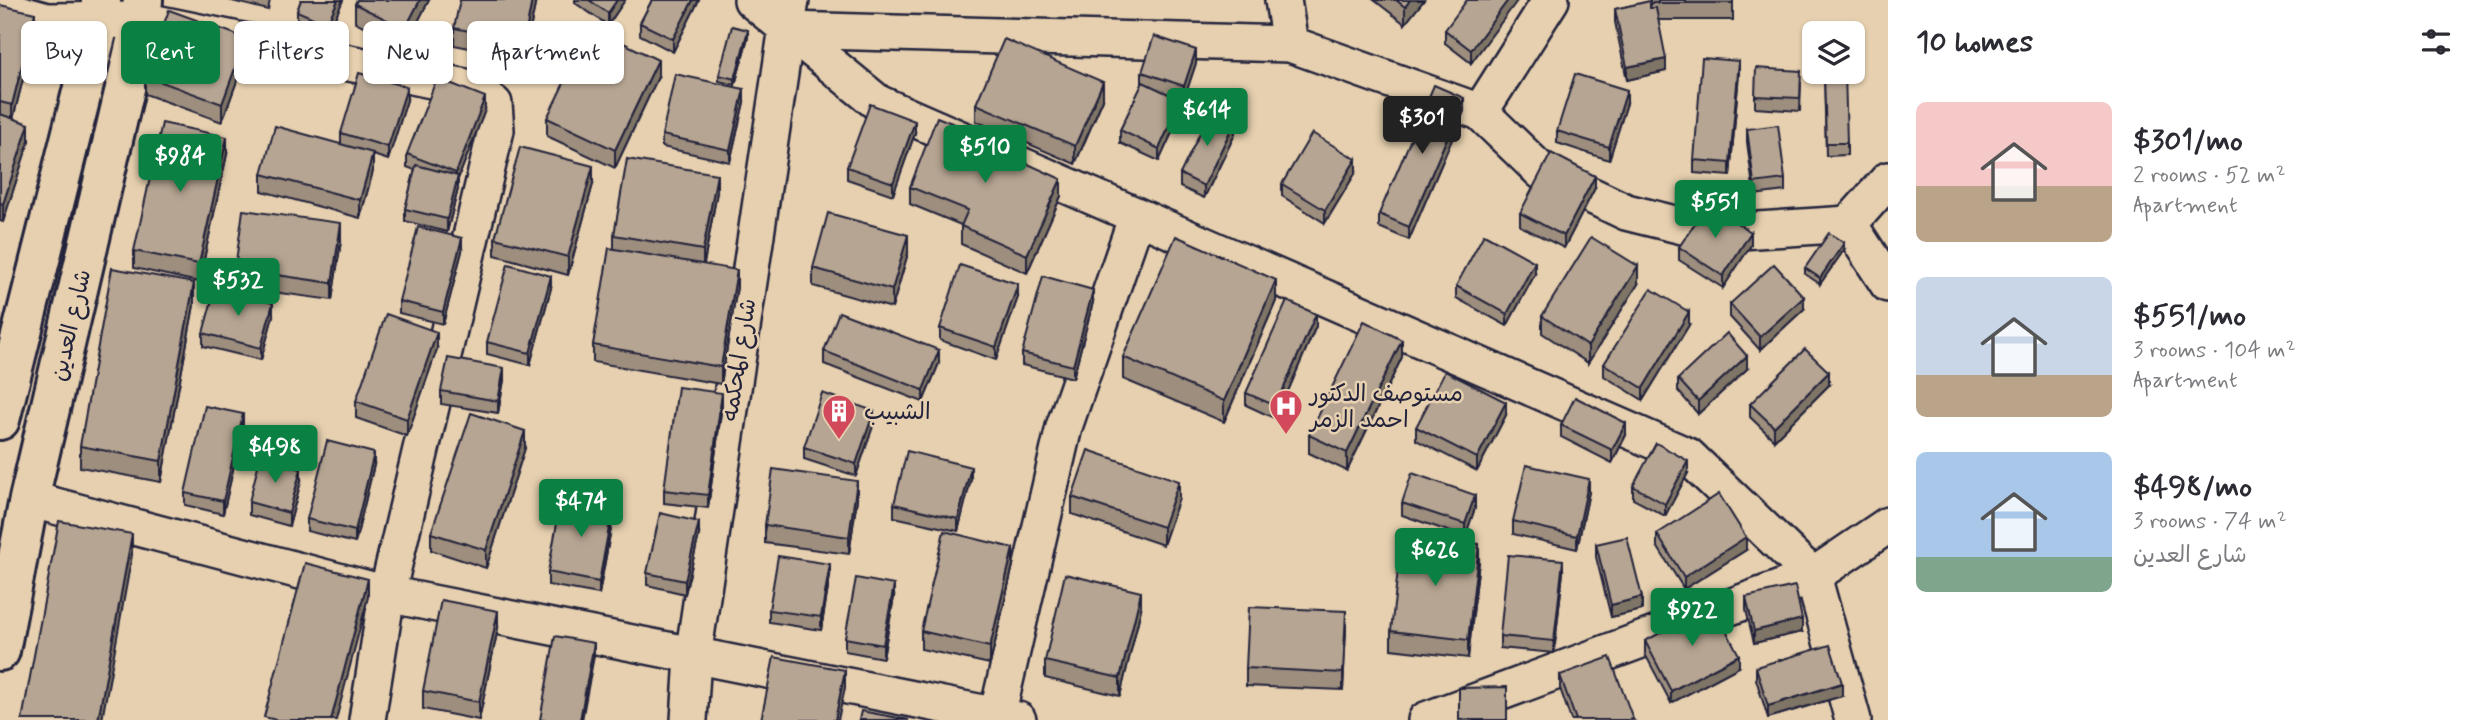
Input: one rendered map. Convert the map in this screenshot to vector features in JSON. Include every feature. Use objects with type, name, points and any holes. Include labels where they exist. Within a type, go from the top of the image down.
[{"type":"main road","name":"شارع العدين","points":[[0,420],[101,10]]},
{"type":"main road","name":"شارع العدين","points":[[0,651],[29,499],[142,10]]},
{"type":"street","points":[[752,0],[790,15],[1290,44],[1480,112],[1542,172],[1626,212],[1711,233],[1849,224],[1888,180]]},
{"type":"street","points":[[1283,0],[1290,44]]},
{"type":"street","points":[[1480,112],[1551,0]]},
{"type":"street","points":[[0,8],[47,21],[101,10],[142,10],[475,89],[494,104],[496,130],[387,594],[368,720]]},
{"type":"street","points":[[790,15],[878,103],[1688,456],[1813,576],[1853,720]]},
{"type":"street","name":"شارع المحكمه","points":[[689,720],[693,657],[790,15]]},
{"type":"street","points":[[29,499],[387,594],[1007,718],[1064,427],[1137,216]]},
{"type":"street","points":[[1849,224],[1888,284]]},
{"type":"street","points":[[1438,718],[1813,576],[1888,525]]},
{"type":"building","points":[[301,0],[338,0],[328,21],[320,21],[297,11]]},
{"type":"building","points":[[357,0],[420,0],[409,21],[389,21],[355,4]]},
{"type":"building","points":[[460,0],[532,0],[528,21],[467,21],[467,31],[454,28]]},
{"type":"building","points":[[589,0],[617,0],[608,13]]},
{"type":"building","points":[[652,0],[693,0],[673,39],[640,23]]},
{"type":"building","points":[[1396,0],[1410,0],[1405,7]]},
{"type":"building","points":[[1467,0],[1508,0],[1471,50],[1445,30]]},
{"type":"building","points":[[1650,0],[1733,0],[1733,3],[1650,3]]},
{"type":"building","points":[[1650,1],[1650,8],[1656,8],[1666,59],[1627,67],[1615,9]]},
{"type":"building","points":[[0,5],[35,13],[33,21],[21,21],[21,69],[12,105],[0,102]]},
{"type":"building","points":[[169,10],[199,21],[165,21]]},
{"type":"building","points":[[732,26],[748,30],[735,79],[719,75]]},
{"type":"building","points":[[220,29],[234,34],[234,71],[222,104],[167,84],[220,84]]},
{"type":"building","points":[[1154,36],[1196,50],[1184,86],[1142,72]]},
{"type":"building","points":[[1004,39],[1103,82],[1075,146],[976,104]]},
{"type":"building","points":[[624,43],[658,60],[615,150],[547,118],[563,84],[624,84]]},
{"type":"building","points":[[1702,58],[1739,61],[1730,163],[1694,160]]},
{"type":"building","points":[[1756,68],[1801,71],[1800,98],[1755,96]]},
{"type":"building","points":[[359,73],[363,74],[363,84],[397,84],[407,87],[388,147],[341,133]]},
{"type":"building","points":[[675,74],[744,89],[730,150],[662,135]]},
{"type":"building","points":[[1575,74],[1627,90],[1609,147],[1557,131]]},
{"type":"building","points":[[1143,82],[1181,100],[1159,149],[1120,130]]},
{"type":"building","points":[[435,84],[452,84],[485,97],[456,173],[407,154]]},
{"type":"building","points":[[1824,84],[1845,84],[1847,143],[1826,143]]},
{"type":"building","points":[[1434,85],[1464,98],[1409,227],[1379,214]]},
{"type":"building","points":[[870,104],[915,121],[893,183],[847,167]]},
{"type":"building","points":[[1211,110],[1235,121],[1204,186],[1180,174]]},
{"type":"building","points":[[0,114],[29,124],[3,204],[0,203]]},
{"type":"building","points":[[937,117],[996,141],[987,163],[995,149],[1061,179],[1027,255],[961,226],[968,210],[910,187]]},
{"type":"building","points":[[162,123],[227,137],[199,264],[134,251]]},
{"type":"building","points":[[1778,125],[1785,179],[1754,183],[1747,129]]},
{"type":"building","points":[[275,126],[373,153],[360,200],[262,174]]},
{"type":"building","points":[[1312,133],[1356,159],[1325,210],[1282,184]]},
{"type":"building","points":[[520,147],[593,166],[568,257],[495,238]]},
{"type":"building","points":[[1551,153],[1595,176],[1564,236],[1520,213]]},
{"type":"building","points":[[627,159],[717,174],[703,250],[614,235]]},
{"type":"building","points":[[416,165],[458,176],[447,219],[405,209]]},
{"type":"building","points":[[1708,204],[1751,232],[1723,276],[1679,247]]},
{"type":"building","points":[[243,210],[341,223],[332,283],[235,269]]},
{"type":"building","points":[[828,213],[908,235],[892,290],[813,268]]},
{"type":"building","points":[[418,227],[462,238],[443,312],[399,301]]},
{"type":"building","points":[[1829,233],[1844,243],[1820,278],[1805,268]]},
{"type":"building","points":[[1484,234],[1535,262],[1507,314],[1456,286]]},
{"type":"building","points":[[1176,236],[1276,280],[1224,401],[1123,357]]},
{"type":"building","points":[[1591,237],[1638,266],[1588,346],[1542,316]]},
{"type":"building","points":[[609,248],[737,270],[721,367],[593,345]]},
{"type":"building","points":[[508,264],[551,276],[530,353],[487,342]]},
{"type":"building","points":[[1774,264],[1804,297],[1760,337],[1730,304]]},
{"type":"building","points":[[960,265],[1018,284],[996,347],[940,328]]},
{"type":"building","points":[[112,268],[194,283],[161,461],[80,446]]},
{"type":"building","points":[[1043,276],[1093,290],[1073,366],[1022,353]]},
{"type":"building","points":[[215,289],[273,303],[261,348],[203,333]]},
{"type":"building","points":[[1651,289],[1689,312],[1643,388],[1604,364]]},
{"type":"building","points":[[1287,301],[1316,314],[1276,406],[1246,393]]},
{"type":"building","points":[[839,312],[939,350],[923,390],[824,351]]},
{"type":"building","points":[[386,314],[437,332],[407,419],[356,401]]},
{"type":"building","points":[[1364,321],[1402,340],[1347,453],[1309,435]]},
{"type":"building","points":[[1727,333],[1747,356],[1698,401],[1678,379]]},
{"type":"building","points":[[1805,349],[1829,372],[1774,427],[1750,404]]},
{"type":"building","points":[[448,358],[504,368],[498,401],[441,391]]},
{"type":"building","points":[[1445,371],[1506,402],[1477,458],[1416,427]]},
{"type":"building","points":[[678,387],[722,393],[708,495],[664,490]]},
{"type":"building","name":"الشبيب","points":[[822,393],[874,411],[856,464],[804,447]]},
{"type":"building","points":[[1575,397],[1626,423],[1612,450],[1561,425]]},
{"type":"building","points":[[205,406],[243,414],[223,501],[185,493]]},
{"type":"building","points":[[471,413],[525,431],[486,550],[431,533]]},
{"type":"building","points":[[327,441],[374,453],[355,531],[307,519]]},
{"type":"building","points":[[1656,443],[1688,461],[1665,504],[1633,486]]},
{"type":"building","points":[[1088,450],[1179,481],[1163,527],[1072,497]]},
{"type":"building","points":[[907,451],[971,467],[958,519],[894,504]]},
{"type":"building","points":[[260,458],[301,469],[289,513],[249,502]]},
{"type":"building","points":[[1526,465],[1589,479],[1577,536],[1513,521]]},
{"type":"building","points":[[773,469],[857,481],[849,537],[765,525]]},
{"type":"building","points":[[1412,473],[1475,495],[1465,524],[1402,503]]},
{"type":"building","points":[[1719,494],[1746,537],[1684,577],[1657,534]]},
{"type":"building","points":[[562,496],[613,506],[599,582],[548,572]]},
{"type":"building","points":[[660,513],[699,522],[685,581],[647,573]]},
{"type":"building","points":[[59,521],[132,534],[98,720],[22,720]]},
{"type":"building","points":[[944,531],[1013,548],[990,647],[921,631]]},
{"type":"building","points":[[1402,535],[1479,544],[1468,640],[1391,631]]},
{"type":"building","points":[[1627,537],[1642,597],[1611,605],[1596,544]]},
{"type":"building","points":[[1508,555],[1563,560],[1554,641],[1500,636]]},
{"type":"building","points":[[778,556],[830,564],[821,617],[769,610]]},
{"type":"building","points":[[305,563],[368,579],[331,720],[276,720],[264,717]]},
{"type":"building","points":[[1065,574],[1141,592],[1120,678],[1045,661]]},
{"type":"building","points":[[856,578],[894,585],[883,645],[845,638]]},
{"type":"building","points":[[1795,586],[1802,619],[1754,631],[1746,597]]},
{"type":"building","points":[[441,600],[498,611],[479,702],[423,691]]},
{"type":"building","points":[[1713,605],[1739,655],[1671,691],[1645,641]]},
{"type":"building","points":[[1249,607],[1346,611],[1343,673],[1246,668]]},
{"type":"building","points":[[555,636],[594,643],[580,720],[540,720]]},
{"type":"building","points":[[1830,645],[1842,683],[1768,706],[1756,667]]},
{"type":"building","points":[[774,657],[845,670],[835,720],[761,720]]},
{"type":"building","points":[[1610,657],[1633,719],[1576,720],[1560,675]]},
{"type":"building","points":[[1507,687],[1507,720],[1459,720],[1459,688]]},
{"type":"building","points":[[861,711],[909,720],[859,720]]},
{"type":"place","name":"مستوصف الدكتور احمد الزمر","points":[[1286,436]]},
{"type":"place","name":"الشبيب","points":[[839,441]]}]
